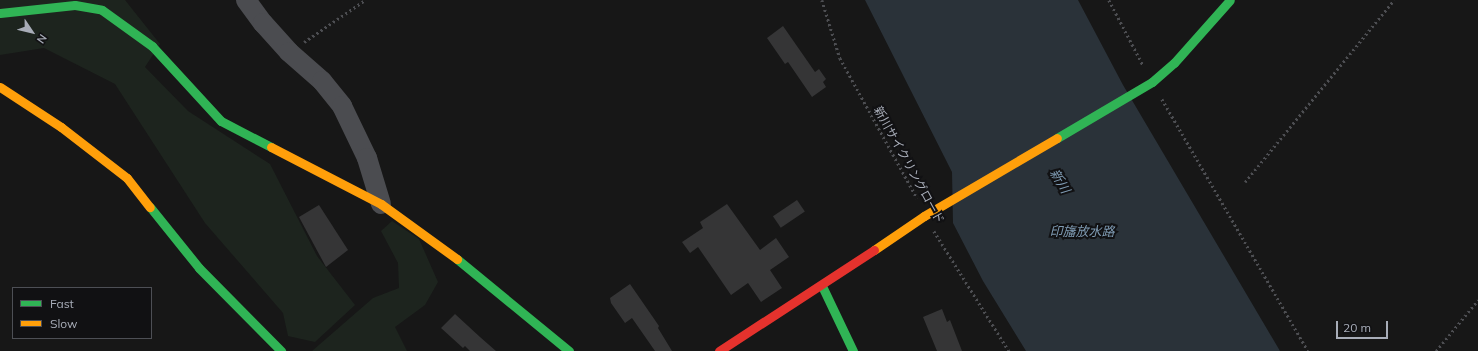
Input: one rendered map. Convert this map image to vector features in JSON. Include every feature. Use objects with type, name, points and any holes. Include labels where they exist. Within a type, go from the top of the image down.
[{"type":"street","points":[[246,0],[263,24],[289,52],[322,82],[342,106],[367,158],[381,204]]},
{"type":"street","points":[[719,351],[782,309],[822,286],[924,216],[1152,82],[1174,62],[1230,0]]},
{"type":"street","points":[[0,13],[75,5],[102,10],[152,46],[221,121],[381,204],[454,257],[569,351]]},
{"type":"street","points":[[0,87],[61,127],[126,178],[199,268],[281,351]]},
{"type":"street","points":[[822,286],[853,351]]},
{"type":"path","points":[[289,52],[365,0]]},
{"type":"path","name":"新川サイクリングロード","points":[[822,0],[840,58],[916,196],[924,216],[1009,351]]},
{"type":"path","points":[[1108,0],[1152,82],[1308,351]]},
{"type":"path","points":[[1245,182],[1394,0]]},
{"type":"path","points":[[1436,351],[1478,300]]},
{"type":"shaded area","points":[[0,0],[125,0],[160,44],[145,67],[188,111],[270,164],[317,256],[355,305],[315,342],[288,336],[283,313],[205,223],[115,84],[44,48],[0,55]]},
{"type":"shaded area","points":[[392,221],[419,239],[438,282],[425,305],[395,327],[407,351],[312,351],[373,298],[399,288],[398,263],[381,231]]},
{"type":"water","name":"印旛放水路","points":[[865,0],[1078,0],[1123,85],[1280,351],[1026,351],[983,281],[953,223],[952,172]]},
{"type":"building","points":[[783,26],[815,72],[819,69],[826,79],[823,82],[826,87],[812,97],[788,62],[785,64],[767,38]]},
{"type":"building","points":[[797,200],[805,212],[781,228],[773,216]]},
{"type":"building","points":[[727,204],[760,250],[776,238],[789,257],[770,270],[782,288],[761,302],[748,283],[731,295],[698,247],[690,253],[682,242],[703,228],[700,222]]},
{"type":"building","points":[[319,205],[348,250],[326,267],[299,217]]},
{"type":"building","points":[[630,284],[659,326],[658,328],[672,351],[655,351],[632,318],[625,323],[611,303],[610,298]]},
{"type":"building","points":[[942,309],[947,322],[950,320],[962,351],[937,351],[923,317]]},
{"type":"building","points":[[455,314],[496,351],[470,351],[465,346],[463,348],[441,328]]},
{"type":"traffic: fast","points":[[1057,138],[1152,82],[1174,63],[1230,0]]},
{"type":"traffic: fast","points":[[0,13],[75,5],[102,10],[152,46],[221,121],[271,147]]},
{"type":"traffic: fast","points":[[150,207],[199,268],[281,351]]},
{"type":"traffic: fast","points":[[457,259],[569,351]]},
{"type":"traffic: fast","points":[[822,286],[853,351]]},
{"type":"traffic: slow","points":[[0,87],[61,127],[127,178],[150,207]]},
{"type":"traffic: slow","points":[[874,250],[924,216],[1057,138]]},
{"type":"traffic: slow","points":[[271,147],[381,204],[457,259]]},
{"type":"traffic: jam","points":[[719,351],[874,250]]},
{"type":"water label","name":"新川","points":[[1060,181]]}]
